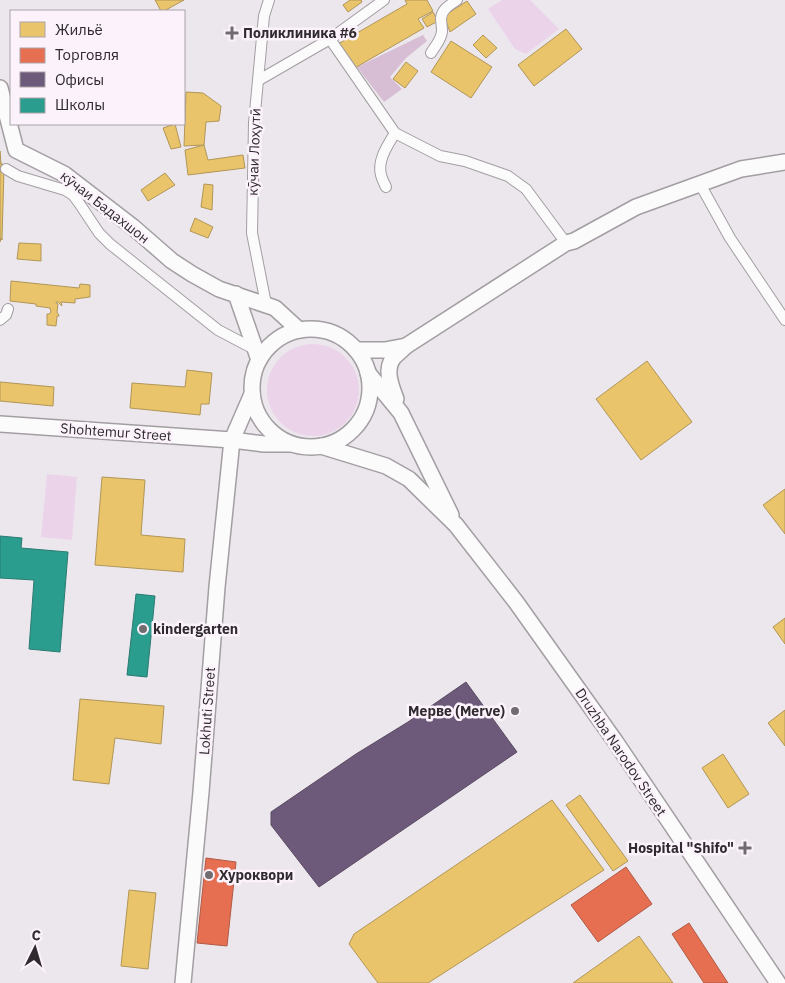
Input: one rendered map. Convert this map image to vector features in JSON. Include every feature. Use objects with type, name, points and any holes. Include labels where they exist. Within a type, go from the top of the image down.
[{"type":"main road","name":"кӯчаи Бадахшон","points":[[0,88],[16,150],[64,174],[133,227],[172,261],[220,289],[236,294]]},
{"type":"main road","points":[[456,526],[401,413],[389,382],[389,368],[393,358],[406,346],[566,243],[574,241],[636,207],[741,169],[785,162]]},
{"type":"main road","points":[[236,294],[276,308],[299,330]]},
{"type":"main road","points":[[236,294],[257,355],[252,376],[252,394],[256,411],[265,426],[278,437],[293,444],[321,446],[386,466],[409,479],[456,526]]},
{"type":"main road","points":[[257,355],[276,340],[299,330],[315,329],[330,332],[344,339],[356,350],[368,373],[401,413]]},
{"type":"main road","points":[[356,350],[385,350],[406,346]]},
{"type":"main road","points":[[321,446],[344,437],[361,420],[370,397],[368,373]]},
{"type":"main road","name":"Lokhuti Street","points":[[183,983],[201,792],[217,587],[232,440],[252,394]]},
{"type":"main road","name":"Shohtemur Street","points":[[0,424],[232,440],[264,444],[293,444]]},
{"type":"main road","name":"Druzhba Narodov Street","points":[[456,526],[516,602],[615,741],[778,983]]},
{"type":"street","name":"кӯчаи Лоҳутӣ","points":[[266,304],[252,233],[254,124],[264,16],[269,0]]},
{"type":"street","points":[[259,80],[330,39],[384,0]]},
{"type":"street","points":[[431,53],[442,34],[441,20],[443,11],[457,0]]},
{"type":"street","points":[[330,39],[395,132],[440,156],[465,161],[508,176],[526,189],[566,243]]},
{"type":"street","points":[[386,187],[380,166],[381,160],[395,132]]},
{"type":"street","points":[[6,169],[18,176],[65,190],[73,195],[110,244],[218,330],[257,355]]},
{"type":"street","points":[[700,184],[730,238],[785,320]]},
{"type":"street","points":[[0,320],[6,315],[8,309]]},
{"type":"shaded area","points":[[502,0],[530,0],[559,29],[526,54],[515,49],[488,9]]},
{"type":"shaded area","points":[[423,35],[427,41],[406,58],[390,77],[402,89],[384,102],[357,67]]},
{"type":"shaded area","points":[[313,344],[331,347],[346,357],[356,372],[359,390],[356,408],[346,423],[331,433],[313,436],[295,433],[280,423],[270,408],[267,390],[270,372],[280,357],[295,347]]},
{"type":"shaded area","points":[[47,474],[77,477],[72,540],[41,537]]},
{"type":"building: Жильё","points":[[155,0],[184,0],[166,10],[160,10]]},
{"type":"building: Жильё","points":[[350,0],[361,0],[362,2],[348,12],[343,5]]},
{"type":"building: Жильё","points":[[405,0],[427,0],[433,11],[418,19],[424,28],[353,69],[338,44],[407,4]]},
{"type":"building: Жильё","points":[[467,1],[476,14],[450,32],[444,16]]},
{"type":"building: Жильё","points":[[433,12],[438,21],[427,27],[422,19]]},
{"type":"building: Жильё","points":[[566,29],[582,49],[534,86],[518,65]]},
{"type":"building: Жильё","points":[[483,35],[497,48],[486,58],[473,45]]},
{"type":"building: Жильё","points":[[451,41],[492,67],[471,98],[431,72]]},
{"type":"building: Жильё","points":[[406,62],[418,71],[405,88],[393,79]]},
{"type":"building: Жильё","points":[[186,92],[203,93],[221,106],[219,121],[206,122],[204,145],[184,146]]},
{"type":"building: Жильё","points":[[175,125],[181,147],[171,149],[163,128]]},
{"type":"building: Жильё","points":[[204,145],[208,160],[243,155],[245,168],[188,175],[185,150]]},
{"type":"building: Жильё","points":[[0,151],[1,164],[3,164],[4,169],[2,240],[1,238],[0,242]]},
{"type":"building: Жильё","points":[[165,173],[175,185],[148,201],[141,190]]},
{"type":"building: Жильё","points":[[204,184],[213,185],[212,210],[201,207]]},
{"type":"building: Жильё","points":[[195,218],[213,227],[208,238],[190,231]]},
{"type":"building: Жильё","points":[[19,243],[41,244],[41,261],[17,259]]},
{"type":"building: Жильё","points":[[11,281],[79,288],[80,284],[90,285],[90,297],[75,299],[75,303],[61,302],[62,306],[56,302],[58,304],[57,312],[59,316],[57,316],[56,326],[47,325],[47,314],[51,312],[50,308],[36,306],[36,304],[10,301]]},
{"type":"building: Жильё","points":[[647,361],[692,422],[641,460],[596,399]]},
{"type":"building: Жильё","points":[[187,370],[212,373],[209,404],[201,404],[200,415],[130,408],[132,383],[185,387]]},
{"type":"building: Жильё","points":[[0,382],[54,387],[53,406],[0,401]]},
{"type":"building: Жильё","points":[[102,477],[145,480],[141,535],[185,539],[183,572],[95,565]]},
{"type":"building: Жильё","points":[[785,489],[785,534],[763,505]]},
{"type":"building: Жильё","points":[[785,618],[785,644],[773,627]]},
{"type":"building: Жильё","points":[[80,699],[164,706],[161,744],[115,738],[109,784],[73,780]]},
{"type":"building: Жильё","points":[[785,710],[785,746],[768,723]]},
{"type":"building: Жильё","points":[[723,754],[749,794],[728,808],[702,768]]},
{"type":"building: Жильё","points":[[580,795],[628,861],[613,871],[566,805]]},
{"type":"building: Жильё","points":[[552,800],[604,870],[428,983],[378,983],[349,944],[354,934]]},
{"type":"building: Жильё","points":[[129,890],[156,893],[148,969],[121,966]]},
{"type":"building: Жильё","points":[[639,936],[673,983],[573,983]]},
{"type":"building: Торговля","points":[[206,858],[236,862],[227,946],[197,943]]},
{"type":"building: Торговля","points":[[626,867],[652,904],[598,942],[571,905]]},
{"type":"building: Торговля","points":[[689,923],[728,983],[704,983],[672,934]]},
{"type":"building: Офисы","points":[[466,682],[517,752],[319,887],[271,825],[271,812]]},
{"type":"building: Школы","points":[[0,536],[22,538],[21,548],[68,552],[60,652],[29,649],[34,580],[0,578]]},
{"type":"building: Школы","points":[[136,594],[155,596],[147,677],[127,675]]},
{"type":"place","name":"Поликлиника #6","points":[[232,33]]},
{"type":"place","name":"kindergarten","points":[[143,629]]},
{"type":"place","name":"Мерве (Merve)","points":[[515,711]]},
{"type":"place","name":"Hospital \"Shifo\"","points":[[745,848]]},
{"type":"place","name":"Хуроквори","points":[[209,875]]}]
